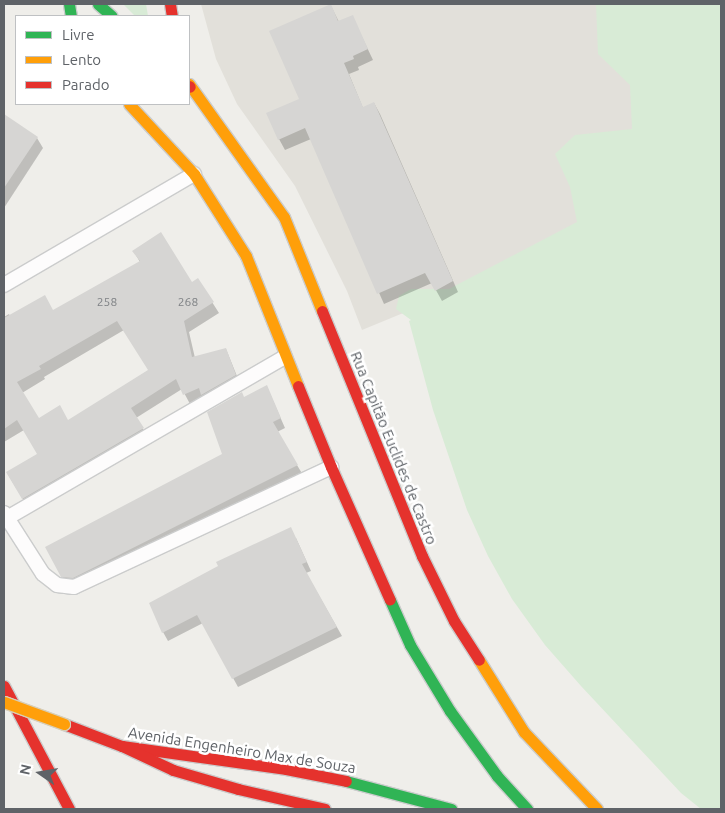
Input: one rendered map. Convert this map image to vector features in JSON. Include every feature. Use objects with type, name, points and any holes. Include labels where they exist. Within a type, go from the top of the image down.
[{"type":"main road","points":[[98,4],[111,15]]},
{"type":"main road","name":"Rua Capitão Euclides de Castro","points":[[190,87],[284,217],[422,556],[454,621],[524,732],[597,809]]},
{"type":"main road","points":[[130,105],[194,174],[246,256],[285,357],[331,467],[410,645],[450,711],[497,776],[527,809]]},
{"type":"main road","points":[[4,686],[69,809]]},
{"type":"main road","points":[[4,698],[42,784]]},
{"type":"main road","name":"Avenida Engenheiro Max de Souza","points":[[4,702],[122,746],[286,769],[348,781],[451,809]]},
{"type":"main road","points":[[122,746],[173,770],[238,789],[325,809]]},
{"type":"lane","points":[[4,285],[194,174]]},
{"type":"lane","points":[[285,357],[5,516],[43,574],[57,585],[74,587],[331,467]]},
{"type":"shaded area","points":[[201,4],[721,4],[721,182],[362,330],[347,291],[295,186],[237,104],[216,59]]},
{"type":"green space","points":[[123,4],[146,4],[148,15],[134,15]]},
{"type":"green space","points":[[596,4],[721,4],[721,809],[701,809],[681,793],[545,645],[512,599],[488,556],[467,510],[433,410],[409,321],[411,320],[396,309],[399,296],[411,289],[449,289],[577,222],[570,187],[555,154],[575,135],[632,129],[630,85],[598,54]]},
{"type":"building","points":[[331,4],[338,21],[353,15],[368,49],[353,56],[354,59],[344,63],[363,107],[374,102],[453,281],[435,291],[425,273],[377,294],[305,128],[278,140],[266,113],[299,99],[269,31]]},
{"type":"building","points":[[4,114],[38,137],[4,188]]},
{"type":"building","points":[[161,232],[192,282],[198,278],[214,302],[184,321],[192,357],[226,348],[236,375],[201,395],[199,388],[183,395],[176,379],[131,408],[144,428],[22,499],[6,472],[37,454],[17,420],[4,429],[4,318],[45,295],[53,310],[140,261],[132,251]],"holes":[[[117,321],[148,370],[68,420],[60,405],[39,418],[17,382],[41,369],[39,366]]]},
{"type":"building","points":[[267,385],[281,418],[273,422],[298,465],[73,578],[61,577],[45,547],[222,454],[207,412],[242,392],[244,397]]},
{"type":"building","points":[[291,527],[307,562],[302,564],[337,627],[232,679],[197,615],[162,633],[149,603],[218,566],[216,562]]},
{"type":"traffic: fast","points":[[69,4],[71,15]]},
{"type":"traffic: fast","points":[[98,4],[111,15]]},
{"type":"traffic: fast","points":[[390,600],[410,645],[450,711],[497,776],[527,809]]},
{"type":"traffic: fast","points":[[346,781],[451,809]]},
{"type":"traffic: slow","points":[[190,85],[284,217],[322,311]]},
{"type":"traffic: slow","points":[[130,105],[194,174],[246,256],[298,386]]},
{"type":"traffic: slow","points":[[479,660],[524,732],[597,809]]},
{"type":"traffic: slow","points":[[4,702],[64,724]]},
{"type":"traffic: jam","points":[[170,4],[172,15]]},
{"type":"traffic: jam","points":[[322,311],[422,556],[454,621],[479,660]]},
{"type":"traffic: jam","points":[[298,386],[331,467],[390,600]]},
{"type":"traffic: jam","points":[[4,686],[69,809]]},
{"type":"traffic: jam","points":[[64,724],[122,746],[286,769],[346,781]]},
{"type":"traffic: jam","points":[[122,746],[173,770],[238,789],[325,809]]}]
